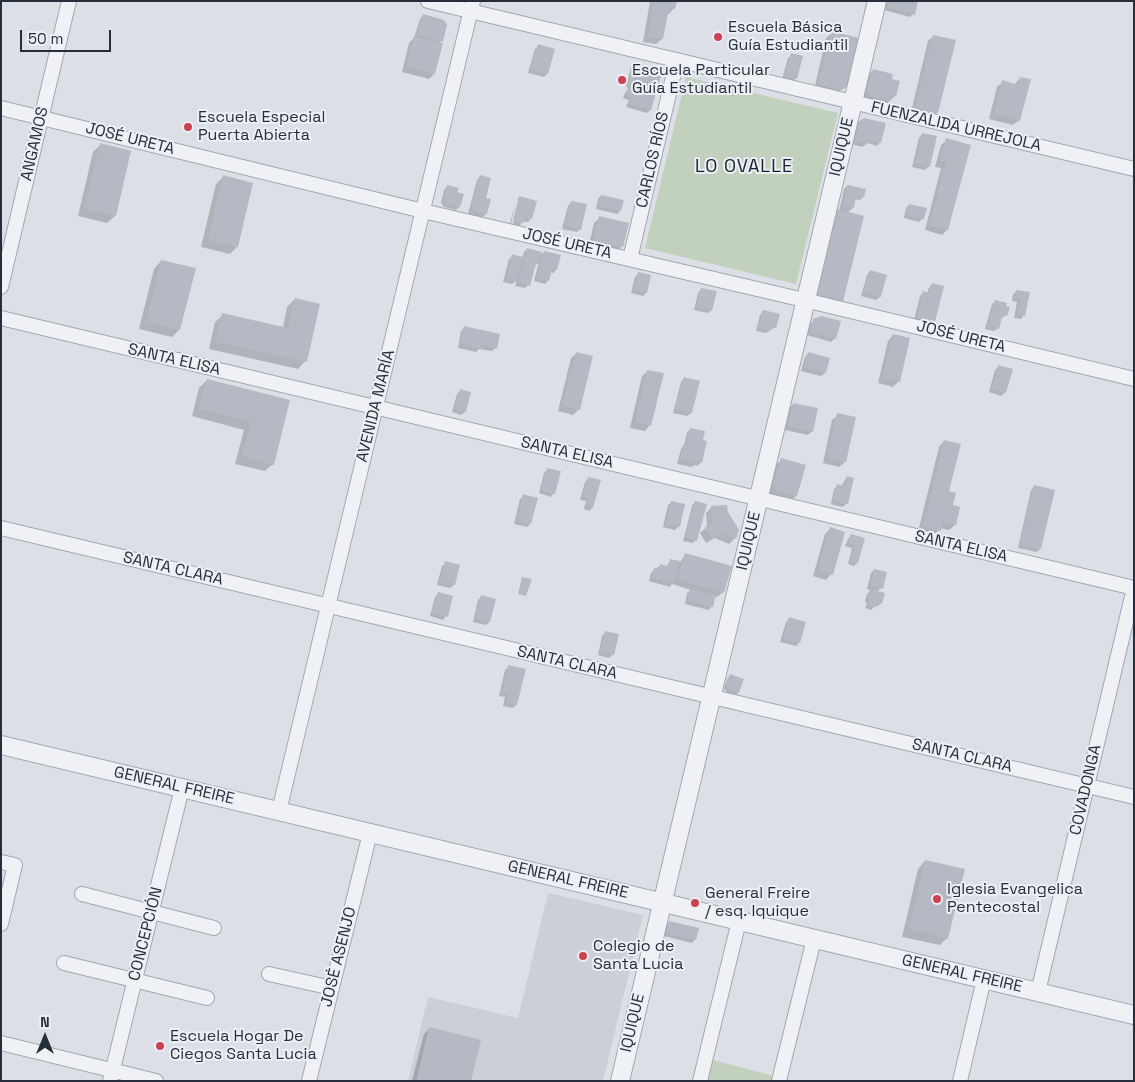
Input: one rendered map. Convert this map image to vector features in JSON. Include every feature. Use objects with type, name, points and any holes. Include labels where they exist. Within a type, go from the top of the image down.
[{"type":"street","name":"ANGAMOS","points":[[1,287],[69,1]]},
{"type":"street","name":"FUENZALIDA URREJOLA","points":[[428,1],[472,6],[677,60],[1134,169]]},
{"type":"street","name":"IQUIQUE","points":[[620,1081],[876,1]]},
{"type":"street","name":"AVENIDA MARÍA","points":[[279,811],[472,6]]},
{"type":"street","name":"CARLOS RÍOS","points":[[630,259],[677,60]]},
{"type":"street","name":"JOSÉ URETA","points":[[1,108],[424,211],[1134,379]]},
{"type":"street","name":"SANTA ELISA","points":[[1,318],[1134,588]]},
{"type":"street","name":"SANTA CLARA","points":[[1,528],[1134,797]]},
{"type":"street","name":"COVADONGA","points":[[1038,992],[1134,588]]},
{"type":"street","name":"GENERAL FREIRE","points":[[1,745],[1134,1015]]},
{"type":"street","name":"CONCEPCIÓN","points":[[111,1075],[182,788]]},
{"type":"street","name":"JOSÉ ASENJO","points":[[309,1081],[370,833]]},
{"type":"street","points":[[1,924],[8,864]]},
{"type":"street","points":[[82,894],[214,928]]},
{"type":"street","points":[[700,1081],[739,921]]},
{"type":"street","points":[[779,1081],[814,939]]},
{"type":"street","points":[[64,963],[207,998]]},
{"type":"street","points":[[269,974],[332,988]]},
{"type":"street","points":[[960,1081],[984,979]]},
{"type":"street","points":[[1,1042],[111,1075],[156,1081]]},
{"type":"shaded area","name":"Colegio de Santa Lucia","points":[[548,893],[643,915],[603,1081],[408,1081],[428,997],[518,1018]]},
{"type":"green space","points":[[686,77],[838,113],[796,284],[645,248]]},
{"type":"green space","points":[[709,1059],[774,1076],[772,1081],[703,1081]]},
{"type":"building","points":[[654,1],[677,1],[675,9],[669,8],[663,39],[648,37]]},
{"type":"building","points":[[888,1],[918,1],[915,15],[887,7]]},
{"type":"building","points":[[423,14],[444,20],[447,25],[443,42],[417,35]]},
{"type":"building","points":[[831,31],[859,38],[848,86],[841,90],[818,85]]},
{"type":"building","points":[[933,35],[956,40],[938,113],[915,107]]},
{"type":"building","points":[[414,37],[443,43],[435,74],[407,67]]},
{"type":"building","points":[[538,44],[555,49],[548,74],[531,70]]},
{"type":"building","points":[[791,53],[803,56],[797,79],[785,75]]},
{"type":"building","points":[[634,63],[657,69],[661,76],[657,92],[628,84]]},
{"type":"building","points":[[873,69],[893,74],[892,79],[900,81],[896,96],[892,95],[890,101],[871,97],[867,91]]},
{"type":"building","points":[[1020,77],[1031,79],[1020,121],[994,114],[1002,80],[1018,85]]},
{"type":"building","points":[[628,88],[656,93],[651,110],[629,104],[631,96],[626,95]]},
{"type":"building","points":[[864,118],[886,123],[881,143],[871,140],[867,144],[854,141],[858,122]]},
{"type":"building","points":[[922,133],[937,136],[930,167],[915,163]]},
{"type":"building","points":[[946,138],[971,145],[948,230],[929,225],[946,163],[940,161]]},
{"type":"building","points":[[100,143],[131,151],[116,216],[84,209]]},
{"type":"building","points":[[223,175],[253,183],[238,247],[208,240]]},
{"type":"building","points":[[480,175],[491,178],[486,198],[491,199],[487,214],[471,210]]},
{"type":"building","points":[[447,185],[459,188],[457,192],[464,194],[460,207],[448,204],[443,199]]},
{"type":"building","points":[[847,185],[866,189],[864,197],[856,196],[854,208],[843,206]]},
{"type":"building","points":[[601,195],[624,200],[621,211],[598,206]]},
{"type":"building","points":[[519,196],[537,201],[532,219],[525,217],[524,223],[513,220]]},
{"type":"building","points":[[571,201],[587,204],[581,230],[565,226]]},
{"type":"building","points":[[909,204],[927,208],[924,219],[906,215]]},
{"type":"building","points":[[837,209],[864,216],[843,302],[819,296],[817,292]]},
{"type":"building","points":[[599,216],[629,223],[623,247],[594,240]]},
{"type":"building","points":[[527,248],[542,252],[539,264],[536,263],[530,286],[518,282]]},
{"type":"building","points":[[544,251],[561,255],[557,270],[552,269],[549,281],[537,278]]},
{"type":"building","points":[[512,254],[523,257],[517,282],[506,278]]},
{"type":"building","points":[[161,260],[196,268],[180,330],[146,322]]},
{"type":"building","points":[[870,270],[887,275],[881,297],[863,292]]},
{"type":"building","points":[[638,272],[651,275],[647,293],[634,290]]},
{"type":"building","points":[[932,283],[944,286],[935,322],[917,317],[923,291],[929,293]]},
{"type":"building","points":[[701,288],[717,291],[712,311],[696,307]]},
{"type":"building","points":[[1016,290],[1030,292],[1025,316],[1017,314],[1020,299],[1015,298]]},
{"type":"building","points":[[295,298],[320,304],[307,362],[216,342],[222,313],[288,328]]},
{"type":"building","points":[[995,300],[1007,303],[1006,306],[1010,307],[1007,316],[1003,314],[999,329],[988,326]]},
{"type":"building","points":[[763,310],[780,314],[776,328],[771,327],[770,331],[758,328]]},
{"type":"building","points":[[821,316],[841,321],[836,339],[810,332],[813,319]]},
{"type":"building","points":[[464,326],[500,334],[497,349],[482,345],[481,349],[460,344]]},
{"type":"building","points":[[893,334],[910,338],[900,382],[882,378]]},
{"type":"building","points":[[576,352],[593,356],[580,410],[562,406]]},
{"type":"building","points":[[808,352],[830,358],[826,373],[804,368]]},
{"type":"building","points":[[998,365],[1013,369],[1006,393],[992,389]]},
{"type":"building","points":[[647,370],[664,373],[651,426],[635,422]]},
{"type":"building","points":[[684,377],[700,381],[692,413],[675,409]]},
{"type":"building","points":[[207,379],[290,400],[274,465],[242,456],[251,422],[199,409]]},
{"type":"building","points":[[460,389],[471,392],[466,412],[454,409]]},
{"type":"building","points":[[793,403],[818,408],[813,432],[788,426]]},
{"type":"building","points":[[837,413],[856,417],[846,462],[827,458]]},
{"type":"building","points":[[690,428],[705,431],[703,440],[707,441],[702,463],[697,462],[697,464],[680,460]]},
{"type":"building","points":[[944,440],[961,444],[949,491],[956,493],[953,505],[960,507],[956,525],[943,522],[941,531],[923,526]]},
{"type":"building","points":[[781,458],[806,465],[797,496],[777,492],[773,485]]},
{"type":"building","points":[[547,468],[561,471],[555,494],[541,490]]},
{"type":"building","points":[[847,476],[854,478],[848,504],[833,501],[837,484],[845,486]]},
{"type":"building","points":[[588,477],[601,480],[593,508],[586,506],[588,498],[583,496]]},
{"type":"building","points":[[1034,485],[1055,490],[1041,549],[1020,545]]},
{"type":"building","points":[[523,494],[538,498],[531,524],[517,521]]},
{"type":"building","points":[[671,501],[685,504],[680,527],[666,524]]},
{"type":"building","points":[[695,501],[707,504],[697,541],[685,537]]},
{"type":"building","points":[[727,505],[728,512],[739,530],[736,539],[721,533],[712,539],[705,527],[712,522],[711,506]]},
{"type":"building","points":[[830,527],[845,532],[833,575],[818,571]]},
{"type":"building","points":[[851,534],[865,538],[858,563],[850,561],[855,545],[848,543]]},
{"type":"building","points":[[685,553],[732,566],[724,593],[677,579]]},
{"type":"building","points":[[670,559],[680,561],[674,584],[652,578],[654,568],[659,569],[660,564],[668,566]]},
{"type":"building","points":[[445,561],[460,565],[455,585],[440,582]]},
{"type":"building","points":[[874,569],[887,572],[883,589],[870,586]]},
{"type":"building","points":[[522,577],[532,579],[526,596],[518,594]]},
{"type":"building","points":[[690,589],[716,595],[713,607],[687,601]]},
{"type":"building","points":[[870,589],[885,593],[882,604],[878,602],[876,607],[868,605],[869,599],[867,599]]},
{"type":"building","points":[[438,592],[453,596],[448,617],[432,613]]},
{"type":"building","points":[[481,595],[496,599],[490,622],[475,619]]},
{"type":"building","points":[[789,617],[806,622],[800,643],[783,639]]},
{"type":"building","points":[[605,631],[619,634],[614,655],[600,652]]},
{"type":"building","points":[[508,665],[526,669],[517,705],[506,703],[508,694],[502,693]]},
{"type":"building","points":[[730,674],[744,679],[739,693],[730,691],[726,684]]},
{"type":"building","name":"Iglesia Evangelica Pentecostal","points":[[925,860],[965,869],[948,939],[909,929]]},
{"type":"building","points":[[669,921],[699,928],[696,940],[666,933]]},
{"type":"building","points":[[429,1027],[481,1040],[471,1081],[416,1081]]},
{"type":"place","name":"Escuela Básica Guía Estudiantil","points":[[718,37]]},
{"type":"place","name":"Escuela Particular Guía Estudiantil","points":[[622,80]]},
{"type":"place","name":"Escuela Especial Puerta Abierta","points":[[188,127]]},
{"type":"place","name":"Iglesia Evangelica Pentecostal","points":[[937,899]]},
{"type":"place","name":"General Freire / esq. Iquique","points":[[695,903]]},
{"type":"place","name":"Colegio de Santa Lucia","points":[[583,956]]},
{"type":"place","name":"Escuela Hogar De Ciegos Santa Lucia","points":[[160,1046]]},
{"type":"district","name":"LO OVALLE","points":[[744,167]]}]
